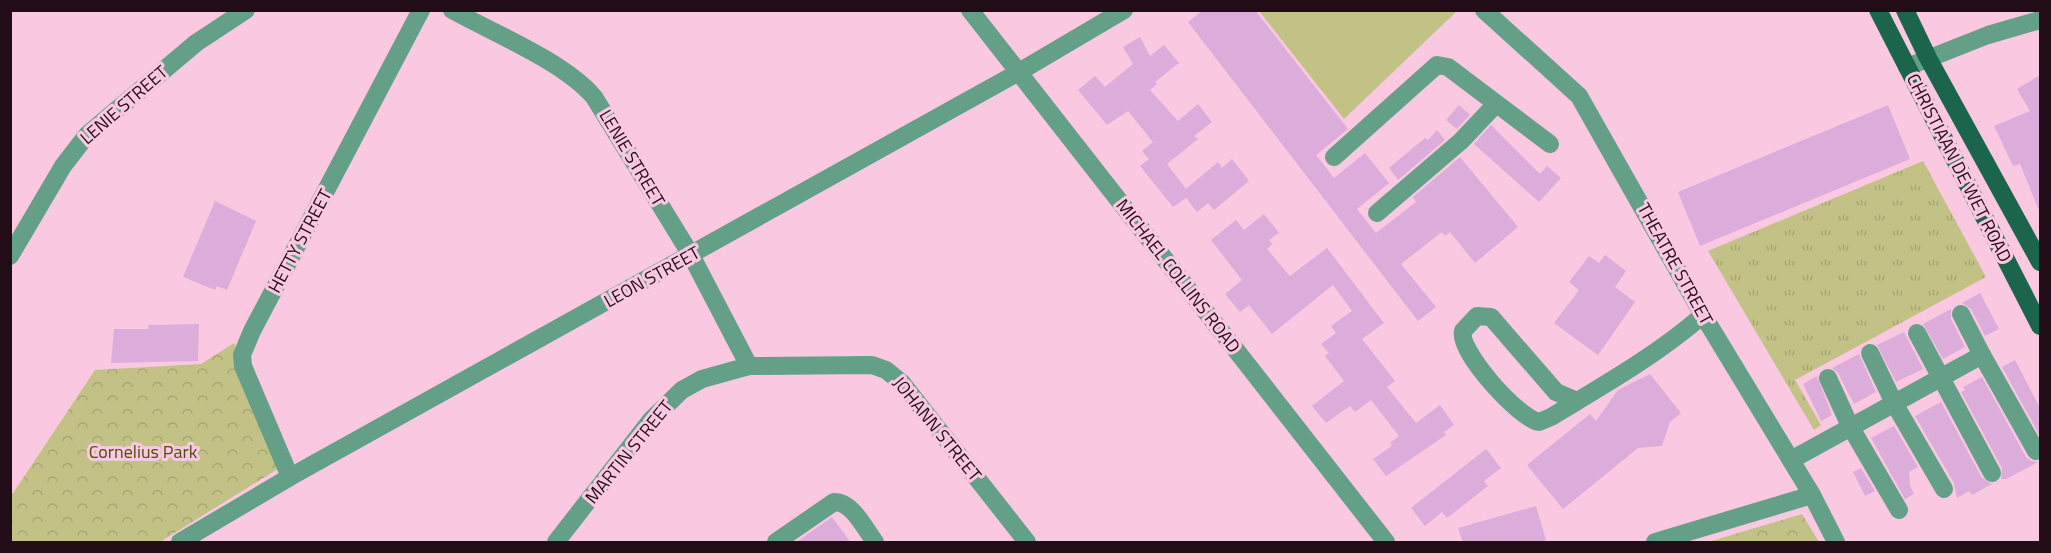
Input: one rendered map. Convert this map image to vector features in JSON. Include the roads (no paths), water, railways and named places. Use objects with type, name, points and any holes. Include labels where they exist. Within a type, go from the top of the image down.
[{"type":"main road","name":"CHRISTIAAN DE WET ROAD","points":[[1878,10],[2040,326]]},
{"type":"main road","name":"CHRISTIAAN DE WET ROAD","points":[[1905,10],[1928,58],[2040,262]]},
{"type":"street","name":"LENIE STREET","points":[[10,256],[63,166],[87,135],[196,44],[246,10]]},
{"type":"street","name":"HETTY STREET","points":[[290,477],[246,375],[242,355],[252,331],[421,10]]},
{"type":"street","name":"LENIE STREET","points":[[452,10],[564,71],[584,86],[608,116],[691,255],[749,366]]},
{"type":"street","name":"MICHAEL COLLINS ROAD","points":[[970,10],[1386,543]]},
{"type":"street","name":"LEON STREET","points":[[180,543],[290,477],[1019,72],[1124,10]]},
{"type":"street","name":"THEATRE STREET","points":[[1484,10],[1579,96],[1703,315],[1812,495],[1836,543]]},
{"type":"street","points":[[1907,67],[1988,35],[2040,20]]},
{"type":"street","points":[[1334,157],[1437,65],[1448,67],[1550,144]]},
{"type":"street","points":[[1377,213],[1461,141],[1496,104]]},
{"type":"street","points":[[1961,314],[2036,451]]},
{"type":"street","points":[[1577,401],[1556,392],[1491,317],[1477,316],[1466,326],[1462,336],[1464,345],[1501,392],[1523,415],[1539,422],[1577,401],[1679,336],[1703,315]]},
{"type":"street","points":[[1917,333],[1992,473]]},
{"type":"street","points":[[1870,353],[1894,403],[1944,489]]},
{"type":"street","points":[[1791,460],[1983,355]]},
{"type":"street","name":"JOHANN STREET","points":[[749,366],[872,365],[886,370],[902,383],[1027,543]]},
{"type":"street","name":"MARTIN STREET","points":[[556,543],[666,404],[682,390],[702,379],[749,366]]},
{"type":"street","points":[[1828,378],[1850,426],[1899,510]]},
{"type":"street","points":[[1655,543],[1812,495]]},
{"type":"street","points":[[777,543],[838,501],[847,505],[875,543]]},
{"type":"park label","name":"Cornelius Park","points":[[143,452]]}]
